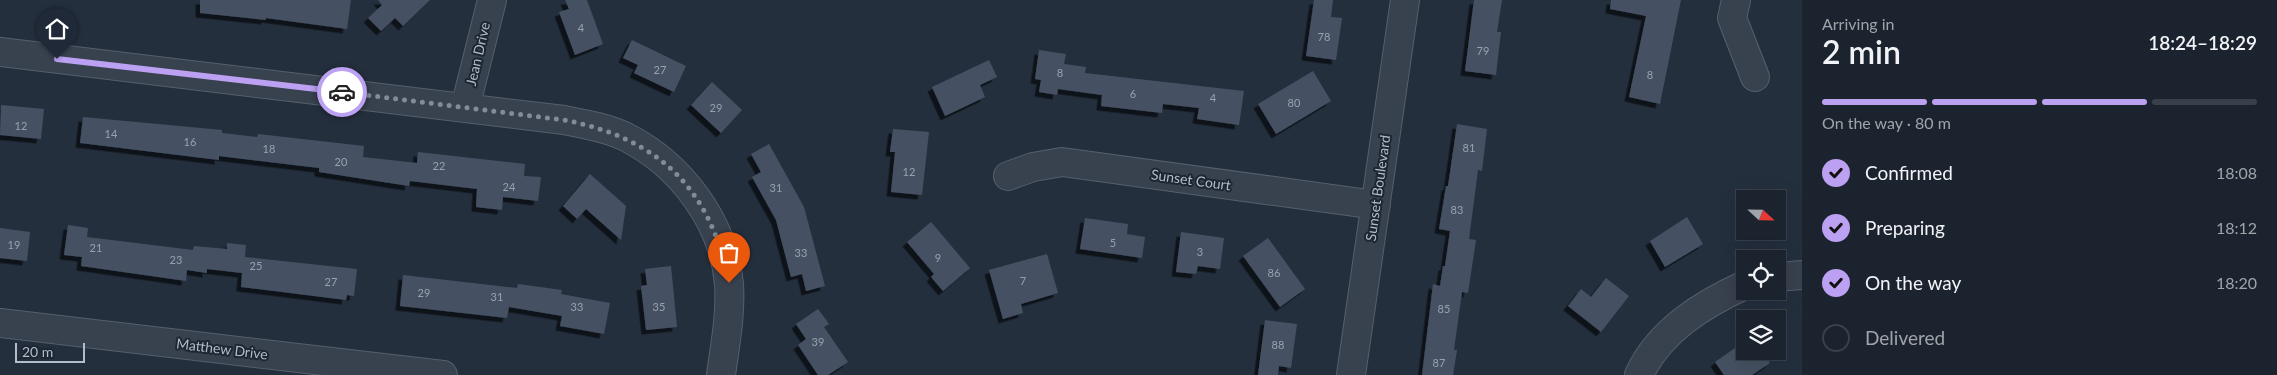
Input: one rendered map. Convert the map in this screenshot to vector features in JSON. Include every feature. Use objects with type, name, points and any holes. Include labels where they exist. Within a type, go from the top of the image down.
[{"type":"street","name":"Jean Drive","points":[[465,108],[492,0]]},
{"type":"street","name":"Sunset Boulevard","points":[[1351,375],[1404,0]]},
{"type":"street","points":[[1736,0],[1732,18],[1755,76]]},
{"type":"street","points":[[0,52],[465,108],[596,126],[626,137],[650,152],[675,172],[696,196],[712,224],[723,254],[729,283],[730,315],[721,375]]},
{"type":"street","name":"Sunset Court","points":[[1008,176],[1033,167],[1062,162],[1376,205]]},
{"type":"street","points":[[1786,276],[1802,275]]},
{"type":"street","points":[[1639,375],[1662,341],[1686,318],[1714,298],[1736,289]]},
{"type":"street","name":"Matthew Drive","points":[[0,324],[444,375]]},
{"type":"building","points":[[200,0],[351,0],[347,29],[266,18],[266,20],[200,13]]},
{"type":"building","points":[[378,0],[430,0],[403,26],[395,18],[381,31],[368,18],[382,5]]},
{"type":"building","points":[[565,0],[587,0],[603,44],[575,55],[559,12],[569,9]]},
{"type":"building","points":[[1314,0],[1333,0],[1331,17],[1342,18],[1336,60],[1306,56]]},
{"type":"building","points":[[1474,0],[1502,0],[1497,32],[1501,32],[1496,75],[1465,71]]},
{"type":"building","points":[[1611,0],[1681,0],[1660,104],[1629,97],[1646,16],[1610,9]]},
{"type":"building","points":[[632,40],[686,66],[674,92],[634,73],[638,65],[623,58]]},
{"type":"building","points":[[1039,50],[1066,54],[1064,64],[1086,67],[1085,73],[1244,91],[1239,125],[1197,119],[1199,108],[1163,104],[1162,113],[1101,106],[1102,95],[1058,89],[1057,95],[1039,92],[1041,80],[1035,79]]},
{"type":"building","points":[[989,60],[997,77],[980,85],[985,97],[945,116],[932,87]]},
{"type":"building","points":[[1313,71],[1331,101],[1276,134],[1258,104]]},
{"type":"building","points":[[712,82],[742,110],[721,133],[691,105]]},
{"type":"building","points":[[1,105],[44,109],[41,139],[0,135]]},
{"type":"building","points":[[83,117],[222,130],[222,133],[257,137],[258,134],[364,146],[363,157],[417,163],[418,152],[525,164],[524,176],[541,177],[538,201],[503,197],[502,210],[476,207],[477,189],[410,181],[409,186],[319,172],[319,168],[219,156],[219,160],[80,143]]},
{"type":"building","points":[[1457,124],[1487,129],[1482,171],[1478,170],[1469,239],[1476,240],[1468,293],[1462,292],[1454,350],[1457,350],[1453,375],[1422,375],[1433,284],[1440,286],[1450,231],[1439,229],[1446,186],[1448,186]]},
{"type":"building","points":[[893,129],[929,132],[922,195],[891,192],[895,152],[890,152]]},
{"type":"building","points":[[769,144],[804,207],[825,286],[806,291],[802,274],[791,277],[776,220],[752,177],[761,172],[751,154]]},
{"type":"building","points":[[590,174],[626,206],[621,240],[586,209],[577,219],[563,206]]},
{"type":"building","points":[[1687,217],[1703,244],[1665,267],[1650,241]]},
{"type":"building","points":[[1085,218],[1128,224],[1127,234],[1145,237],[1142,258],[1080,249]]},
{"type":"building","points":[[931,222],[970,268],[943,291],[931,277],[934,274],[907,242]]},
{"type":"building","points":[[68,225],[88,228],[87,237],[193,250],[194,246],[227,249],[227,243],[246,245],[245,257],[357,269],[354,296],[347,295],[346,300],[241,287],[242,273],[207,269],[207,273],[187,270],[186,281],[81,266],[82,257],[64,255]]},
{"type":"building","points":[[0,228],[30,232],[27,261],[0,258]]},
{"type":"building","points":[[1181,232],[1224,238],[1220,269],[1198,266],[1196,274],[1176,272]]},
{"type":"building","points":[[1268,238],[1305,289],[1280,307],[1243,256]]},
{"type":"building","points":[[1047,254],[1058,293],[1021,304],[1023,313],[1003,319],[989,270]]},
{"type":"building","points":[[671,266],[677,327],[646,330],[641,286],[647,285],[645,269]]},
{"type":"building","points":[[403,275],[517,288],[518,284],[562,290],[561,294],[610,303],[604,334],[560,326],[562,316],[509,307],[507,318],[400,306]]},
{"type":"building","points":[[1606,278],[1629,296],[1601,332],[1568,306],[1581,289],[1591,297]]},
{"type":"building","points":[[818,309],[829,324],[824,327],[848,362],[828,375],[818,375],[798,345],[806,339],[796,324]]},
{"type":"building","points":[[1265,320],[1297,324],[1291,368],[1279,366],[1278,375],[1258,375]]},
{"type":"building","points":[[1736,347],[1736,360],[1768,360],[1770,363],[1752,375],[1724,375],[1715,362]]},
{"type":"way so far","points":[[342,92],[564,120],[596,126],[626,137],[650,152],[675,172],[696,196],[712,224],[723,254],[729,283]]},
{"type":"route","points":[[57,59],[342,92]]}]
